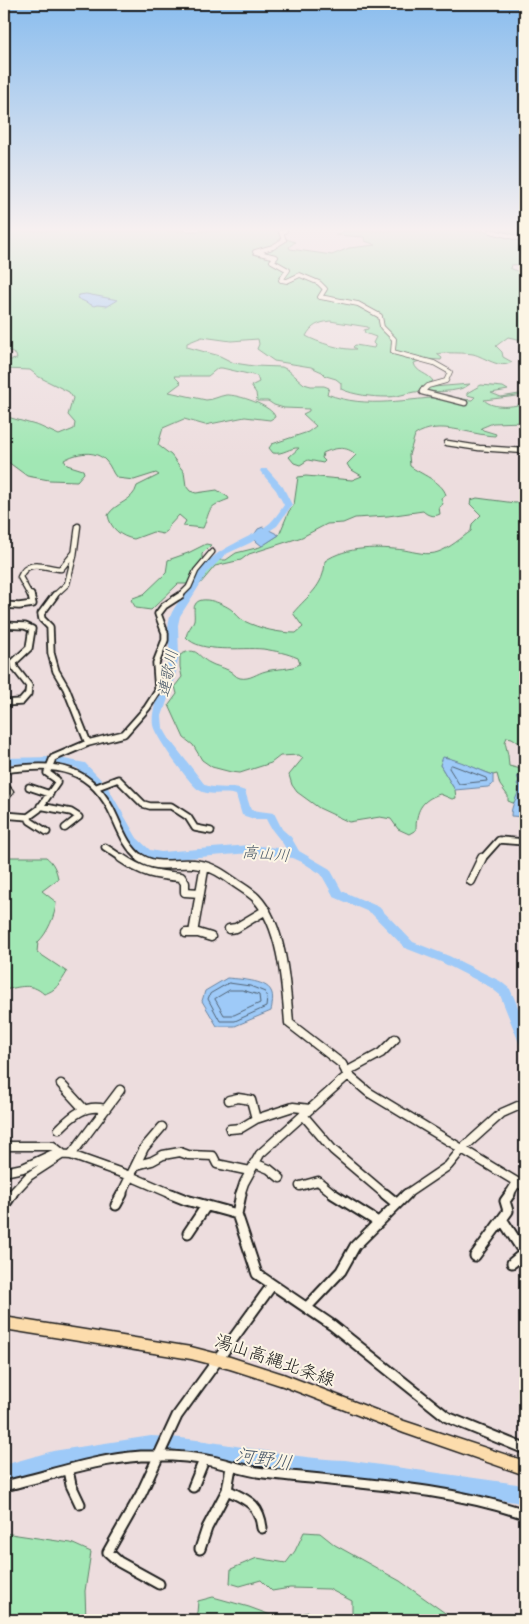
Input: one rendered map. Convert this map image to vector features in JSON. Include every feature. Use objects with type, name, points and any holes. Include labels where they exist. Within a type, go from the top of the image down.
[{"type":"main road","name":"湯山高縄北条線","points":[[4,1323],[191,1353],[217,1360],[266,1374],[404,1428],[525,1468]]},
{"type":"street","points":[[361,307],[377,314],[382,319],[382,327],[394,340],[393,352],[434,363],[450,372],[450,377],[446,381],[426,387],[422,392],[465,403]]},
{"type":"street","points":[[447,443],[479,448],[525,451]]},
{"type":"street","points":[[78,526],[67,584],[52,598],[41,614],[42,620],[50,627],[51,653],[56,671],[66,688],[88,743]]},
{"type":"street","points":[[4,816],[28,817],[40,806],[57,783],[57,780],[47,773],[53,758],[88,743],[124,734],[147,708],[158,691],[156,662],[165,642],[165,632],[158,614],[164,606],[179,597],[189,587],[196,571],[212,552]]},
{"type":"street","points":[[4,605],[19,606],[33,604],[30,592],[20,577],[21,572],[27,567],[37,564],[56,569],[61,568],[74,553]]},
{"type":"street","points":[[4,625],[25,626],[32,629],[28,648],[14,662],[15,668],[29,686],[28,694],[21,702],[4,703]]},
{"type":"street","points":[[4,770],[50,767],[86,778],[100,786],[126,842],[146,861],[166,867],[193,864],[207,867],[255,897],[266,910],[285,979],[289,1023],[342,1064],[347,1073],[368,1092],[521,1185],[505,1201],[508,1211],[475,1256]]},
{"type":"street","points":[[100,786],[116,779],[120,780],[143,804],[171,806],[188,818],[195,828],[211,831]]},
{"type":"street","points":[[4,785],[10,792],[4,799]]},
{"type":"street","points":[[29,787],[50,794]]},
{"type":"street","points":[[40,806],[71,812],[79,817],[65,828]]},
{"type":"street","points":[[28,817],[30,821],[47,832]]},
{"type":"street","points":[[471,881],[483,856],[499,840],[525,842]]},
{"type":"street","points":[[105,846],[137,869],[158,875],[182,877],[185,883],[184,892],[200,893]]},
{"type":"street","points":[[207,867],[204,870],[189,933],[198,932],[211,938]]},
{"type":"street","points":[[229,929],[236,928],[266,910]]},
{"type":"street","points":[[395,1039],[389,1048],[347,1073],[260,1154],[252,1167],[238,1202],[237,1214],[257,1274],[307,1307],[447,1416],[525,1450]]},
{"type":"street","points":[[61,1084],[83,1108]]},
{"type":"street","points":[[4,1206],[17,1188],[38,1168],[67,1155],[120,1090]]},
{"type":"street","points":[[229,1100],[238,1098],[250,1100],[256,1119]]},
{"type":"street","points":[[59,1129],[83,1108],[97,1106],[105,1109]]},
{"type":"street","points":[[307,1307],[341,1271],[355,1246],[396,1203],[448,1166],[462,1149],[502,1113],[518,1106]]},
{"type":"street","points":[[230,1129],[241,1128],[256,1119],[293,1107],[307,1112],[333,1150],[396,1203]]},
{"type":"street","points":[[116,1205],[144,1148],[162,1127]]},
{"type":"street","points":[[4,1146],[53,1146],[67,1155],[130,1176],[206,1206],[237,1214]]},
{"type":"street","points":[[137,1165],[152,1161],[163,1155],[180,1152],[188,1155],[213,1156],[217,1164],[269,1168],[280,1178]]},
{"type":"street","points":[[4,1172],[23,1168],[53,1154],[67,1155]]},
{"type":"street","points":[[300,1186],[318,1181],[336,1196],[378,1222]]},
{"type":"street","points":[[188,1233],[206,1206]]},
{"type":"street","points":[[502,1219],[524,1253],[512,1263]]},
{"type":"street","points":[[159,1584],[142,1576],[134,1568],[119,1562],[108,1552],[141,1494],[177,1416],[272,1285]]},
{"type":"street","points":[[4,1486],[111,1459],[159,1456],[204,1460],[259,1473],[373,1484],[447,1494],[525,1514]]},
{"type":"street","points":[[193,1487],[204,1460]]},
{"type":"street","points":[[200,1549],[207,1528],[227,1490],[231,1467]]},
{"type":"street","points":[[68,1470],[71,1485],[80,1504]]},
{"type":"street","points":[[227,1490],[257,1507],[261,1516],[262,1528]]},
{"type":"green space","points":[[4,307],[525,307],[525,335],[522,337],[522,340],[508,337],[496,346],[502,352],[503,357],[512,362],[503,365],[473,354],[449,353],[437,354],[442,358],[441,360],[424,359],[414,363],[417,369],[433,381],[424,386],[470,384],[459,389],[443,391],[414,392],[390,397],[375,397],[352,393],[341,389],[341,383],[336,379],[326,376],[311,367],[274,361],[257,349],[258,339],[231,341],[202,337],[187,343],[187,347],[220,356],[234,363],[282,367],[304,384],[324,386],[329,388],[327,394],[357,401],[388,402],[449,397],[472,400],[475,397],[467,395],[467,393],[481,385],[503,387],[508,390],[491,393],[501,397],[525,393],[525,395],[484,400],[498,406],[525,403],[525,422],[493,423],[481,428],[496,434],[495,436],[444,428],[424,430],[415,435],[409,455],[410,466],[444,490],[446,495],[441,498],[443,504],[439,507],[440,514],[431,516],[423,511],[355,518],[343,523],[327,524],[302,537],[249,554],[241,560],[215,566],[200,584],[178,584],[151,610],[136,608],[131,600],[144,594],[166,573],[168,560],[206,544],[211,545],[202,554],[202,558],[210,560],[226,560],[236,553],[260,547],[279,535],[289,511],[294,505],[298,477],[352,480],[362,476],[350,469],[347,464],[356,455],[349,450],[336,449],[323,453],[322,458],[325,461],[323,463],[308,460],[300,465],[294,463],[289,457],[299,448],[273,453],[269,448],[272,444],[308,432],[316,426],[303,414],[309,411],[309,409],[284,408],[268,401],[257,401],[256,393],[251,386],[259,382],[257,376],[218,368],[208,376],[174,376],[181,383],[169,392],[206,400],[226,395],[238,396],[262,405],[273,413],[275,417],[270,420],[245,417],[205,425],[184,419],[163,428],[158,445],[171,455],[184,472],[186,486],[190,491],[196,493],[217,490],[229,499],[210,509],[203,528],[183,526],[186,521],[179,515],[163,534],[153,532],[134,539],[129,538],[114,528],[108,515],[115,507],[132,495],[137,486],[159,475],[156,473],[134,480],[117,478],[102,457],[85,453],[64,460],[67,465],[83,470],[84,473],[77,481],[49,480],[27,476],[4,459],[4,416],[39,426],[59,435],[74,429],[75,423],[68,415],[73,398],[69,392],[39,377],[30,370],[4,369],[4,361],[17,359],[16,355],[4,348]],"holes":[[[330,321],[368,327],[368,329],[364,330],[365,333],[376,337],[373,343],[375,345],[374,348],[355,345],[353,347],[356,349],[345,349],[306,336],[316,325]]]},
{"type":"green space","points":[[477,498],[515,503],[525,502],[525,747],[512,738],[507,737],[505,742],[509,766],[525,770],[525,777],[519,781],[519,793],[513,803],[508,801],[508,796],[500,785],[497,774],[493,775],[446,757],[440,765],[455,790],[456,798],[452,799],[440,794],[428,799],[421,807],[417,817],[416,830],[409,834],[398,829],[391,819],[380,817],[349,822],[319,808],[297,792],[292,785],[289,775],[303,758],[299,755],[280,756],[271,763],[240,773],[212,767],[202,760],[193,745],[184,738],[169,705],[177,694],[175,686],[182,677],[180,655],[190,651],[197,653],[206,661],[230,671],[238,677],[244,678],[300,664],[298,658],[277,651],[211,648],[192,642],[186,637],[194,620],[194,606],[198,602],[202,600],[214,601],[233,611],[244,621],[276,631],[296,633],[303,627],[293,613],[322,578],[325,561],[333,556],[363,549],[394,549],[426,554],[442,550],[471,531],[472,524],[481,515],[470,504],[471,500]]},
{"type":"green space","points":[[4,853],[11,857],[46,857],[53,864],[57,873],[58,879],[42,891],[56,902],[50,924],[38,942],[37,952],[67,972],[60,983],[48,993],[44,994],[30,987],[4,990]]},
{"type":"green space","points":[[304,1532],[320,1533],[335,1545],[400,1581],[455,1620],[284,1620],[308,1612],[332,1619],[352,1619],[352,1601],[329,1589],[290,1588],[272,1591],[261,1580],[240,1586],[230,1583],[231,1569],[257,1558],[286,1563],[295,1551]]},
{"type":"green space","points":[[4,1533],[71,1543],[91,1552],[85,1591],[86,1620],[4,1620]]},
{"type":"green space","points":[[213,1597],[249,1607],[284,1620],[204,1620],[197,1613],[198,1601]]},
{"type":"water","points":[[263,527],[279,535],[262,546],[252,538],[258,529]]},
{"type":"water","points":[[443,757],[462,762],[493,775],[493,784],[488,787],[455,790],[440,765]]},
{"type":"water","points":[[517,776],[525,777],[525,817],[511,816],[519,787]]},
{"type":"water","points":[[227,978],[258,982],[268,987],[272,995],[271,1011],[235,1026],[217,1026],[202,1001],[205,991]]},
{"type":"waterway","name":"連歌川","points":[[264,471],[280,489],[288,505],[274,524],[247,541],[223,552],[204,571],[198,583],[187,595],[175,616],[173,625],[174,655],[169,681],[157,716],[158,728],[165,741],[201,787],[210,790],[231,790],[241,793],[246,812],[254,815],[270,816],[277,831],[287,840],[295,854]]},
{"type":"waterway","name":"高山川","points":[[4,761],[54,760],[81,765],[103,788],[132,840],[146,853],[161,856],[250,849],[295,854]]},
{"type":"waterway","name":"高山川","points":[[295,854],[326,872],[338,894],[375,910],[409,945],[445,959],[495,984],[505,992],[525,1040]]},
{"type":"waterway","name":"河野川","points":[[4,1474],[53,1460],[151,1444],[182,1445],[321,1468],[345,1469],[517,1493],[525,1497]]}]
